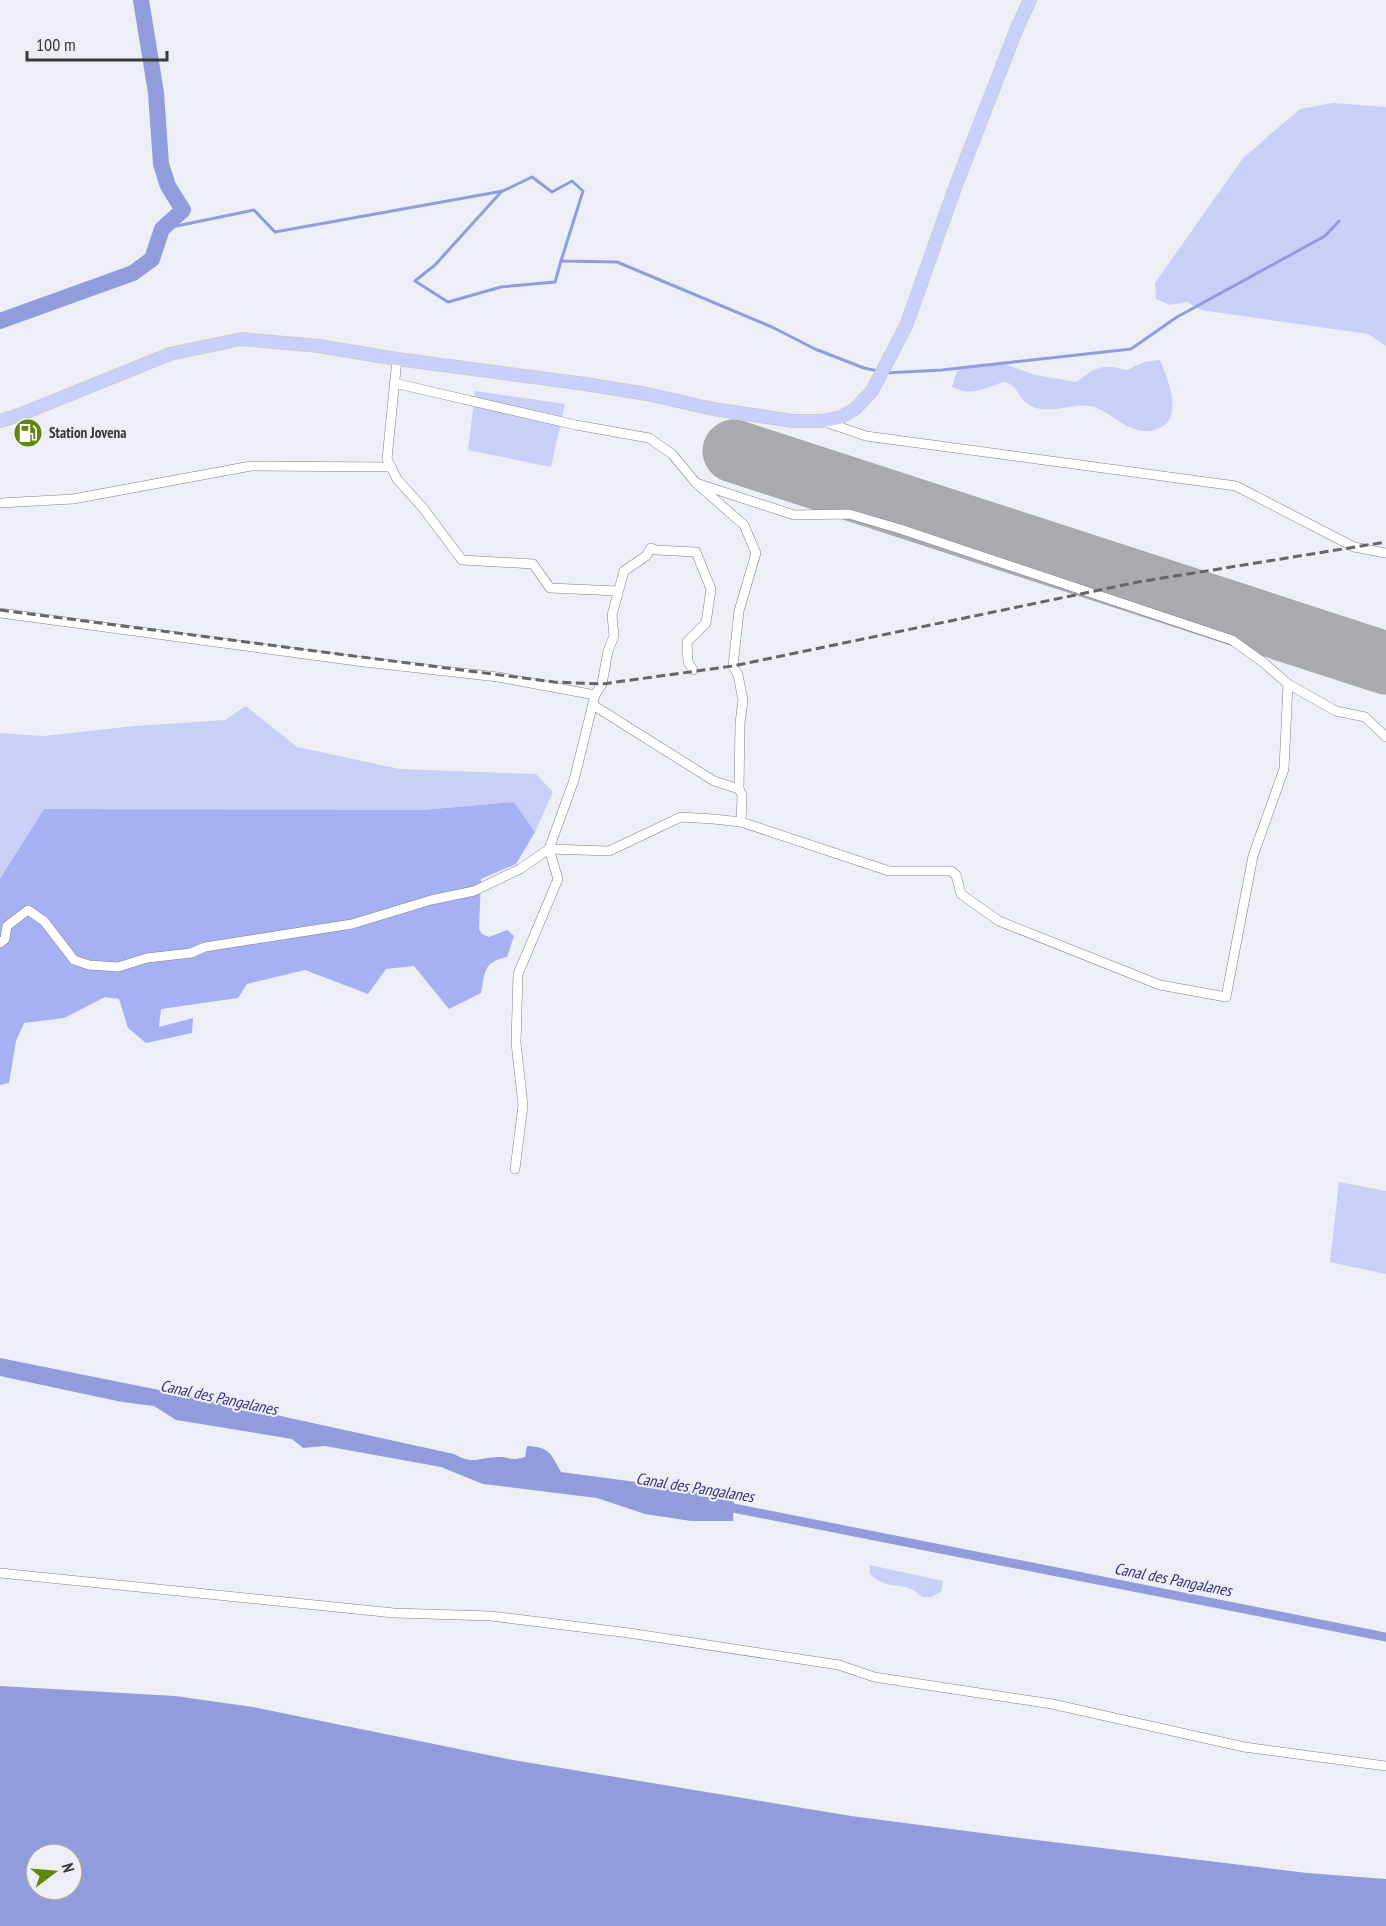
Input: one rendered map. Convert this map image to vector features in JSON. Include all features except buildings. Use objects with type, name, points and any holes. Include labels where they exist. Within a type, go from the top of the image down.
[{"type":"main road","points":[[0,421],[170,354],[241,339],[319,346],[647,394],[713,409],[793,421],[823,421],[839,417],[855,409],[872,391],[906,326],[956,185],[1030,0]]},
{"type":"street","points":[[397,359],[387,459],[397,479],[423,508],[462,560],[532,564],[550,588],[618,591]]},
{"type":"street","points":[[394,383],[576,425],[649,438],[672,454],[696,483],[744,525],[756,553],[739,611],[733,666],[738,675],[743,700],[740,723],[741,822]]},
{"type":"street","points":[[823,421],[866,436],[1236,486],[1354,547],[1386,554]]},
{"type":"street","points":[[0,503],[73,499],[251,466],[391,467]]},
{"type":"street","points":[[696,483],[794,515],[849,514],[1232,640],[1288,684],[1336,711],[1365,717],[1386,737]]},
{"type":"street","points":[[0,943],[4,939],[7,926],[28,910],[44,921],[75,960],[89,965],[118,967],[147,958],[191,953],[205,947],[352,924],[431,900],[474,891],[520,869],[549,849],[574,780],[594,700],[602,684],[608,651],[614,636],[612,615],[624,571],[646,556],[651,548],[696,552],[711,589],[706,623],[687,642],[688,662],[693,670]]},
{"type":"street","points":[[0,613],[364,662],[498,677],[594,700],[714,781],[739,789]]},
{"type":"street","points":[[549,849],[609,851],[681,817],[741,822],[889,871],[951,872],[956,875],[961,894],[999,921],[1160,985],[1226,997],[1253,856],[1284,769],[1288,684]]},
{"type":"street","points":[[515,1170],[523,1105],[516,1043],[518,975],[558,879],[549,849]]},
{"type":"street","points":[[0,1573],[394,1613],[491,1616],[630,1633],[839,1665],[874,1677],[1052,1704],[1245,1747],[1386,1766]]},
{"type":"shaded area","points":[[1333,103],[1386,107],[1386,346],[1368,334],[1201,310],[1187,302],[1170,305],[1156,299],[1155,283],[1243,158],[1300,109]]},
{"type":"shaded area","points":[[1160,360],[1170,388],[1172,408],[1165,424],[1148,431],[1130,427],[1094,407],[1039,409],[1027,404],[1012,386],[1004,382],[974,391],[952,387],[957,371],[981,364],[1005,364],[1035,375],[1076,382],[1100,368],[1111,367],[1127,370],[1144,362]]},
{"type":"shaded area","points":[[475,391],[565,404],[551,467],[468,450]]},
{"type":"shaded area","points":[[246,706],[297,747],[400,769],[536,774],[553,792],[535,832],[514,802],[422,810],[44,809],[0,877],[0,733],[43,736],[135,726],[225,720]]},
{"type":"shaded area","points":[[514,802],[535,832],[516,864],[481,879],[479,929],[482,934],[489,937],[507,930],[514,936],[507,957],[493,962],[486,969],[481,993],[449,1009],[414,966],[386,969],[368,994],[305,970],[247,984],[238,998],[161,1009],[159,1027],[193,1018],[192,1033],[146,1043],[128,1028],[119,999],[105,997],[64,1018],[24,1023],[16,1041],[9,1083],[0,1085],[0,878],[44,809],[422,810]]},
{"type":"shaded area","points":[[1339,1182],[1386,1191],[1386,1274],[1330,1262]]},
{"type":"shaded area","points":[[0,1358],[213,1399],[229,1407],[267,1413],[454,1454],[467,1459],[501,1457],[517,1459],[525,1457],[527,1446],[541,1448],[552,1456],[561,1472],[734,1498],[733,1521],[691,1521],[645,1514],[597,1498],[483,1484],[441,1467],[325,1446],[303,1448],[292,1439],[176,1420],[154,1406],[122,1402],[0,1376]]},
{"type":"shaded area","points":[[870,1565],[943,1581],[941,1592],[931,1597],[922,1597],[909,1588],[884,1583],[870,1574]]},
{"type":"shaded area","points":[[0,1686],[175,1696],[253,1707],[513,1760],[851,1816],[1307,1873],[1386,1879],[1386,1926],[0,1926]]},
{"type":"waterway","points":[[0,321],[133,273],[152,259],[162,229],[183,210],[168,186],[161,164],[156,93],[141,0]]},
{"type":"waterway","points":[[162,229],[254,210],[275,232],[503,191],[532,177],[552,192],[572,181],[583,191],[561,261],[617,262],[772,327],[815,349],[878,371]]},
{"type":"waterway","points":[[502,191],[435,265],[415,281],[448,302],[501,287],[555,282],[561,261]]},
{"type":"waterway","points":[[885,373],[942,370],[1131,349],[1177,317],[1325,236],[1339,221]]},
{"type":"waterway","name":"Canal des Pangalanes","points":[[723,1506],[1386,1637]]},
{"type":"runway","points":[[734,451],[1386,663]]},
{"type":"railway","points":[[0,610],[554,682],[602,684],[733,666],[1138,582],[1386,542]]},
{"type":"place","name":"Station Jovena","points":[[28,433]]}]
